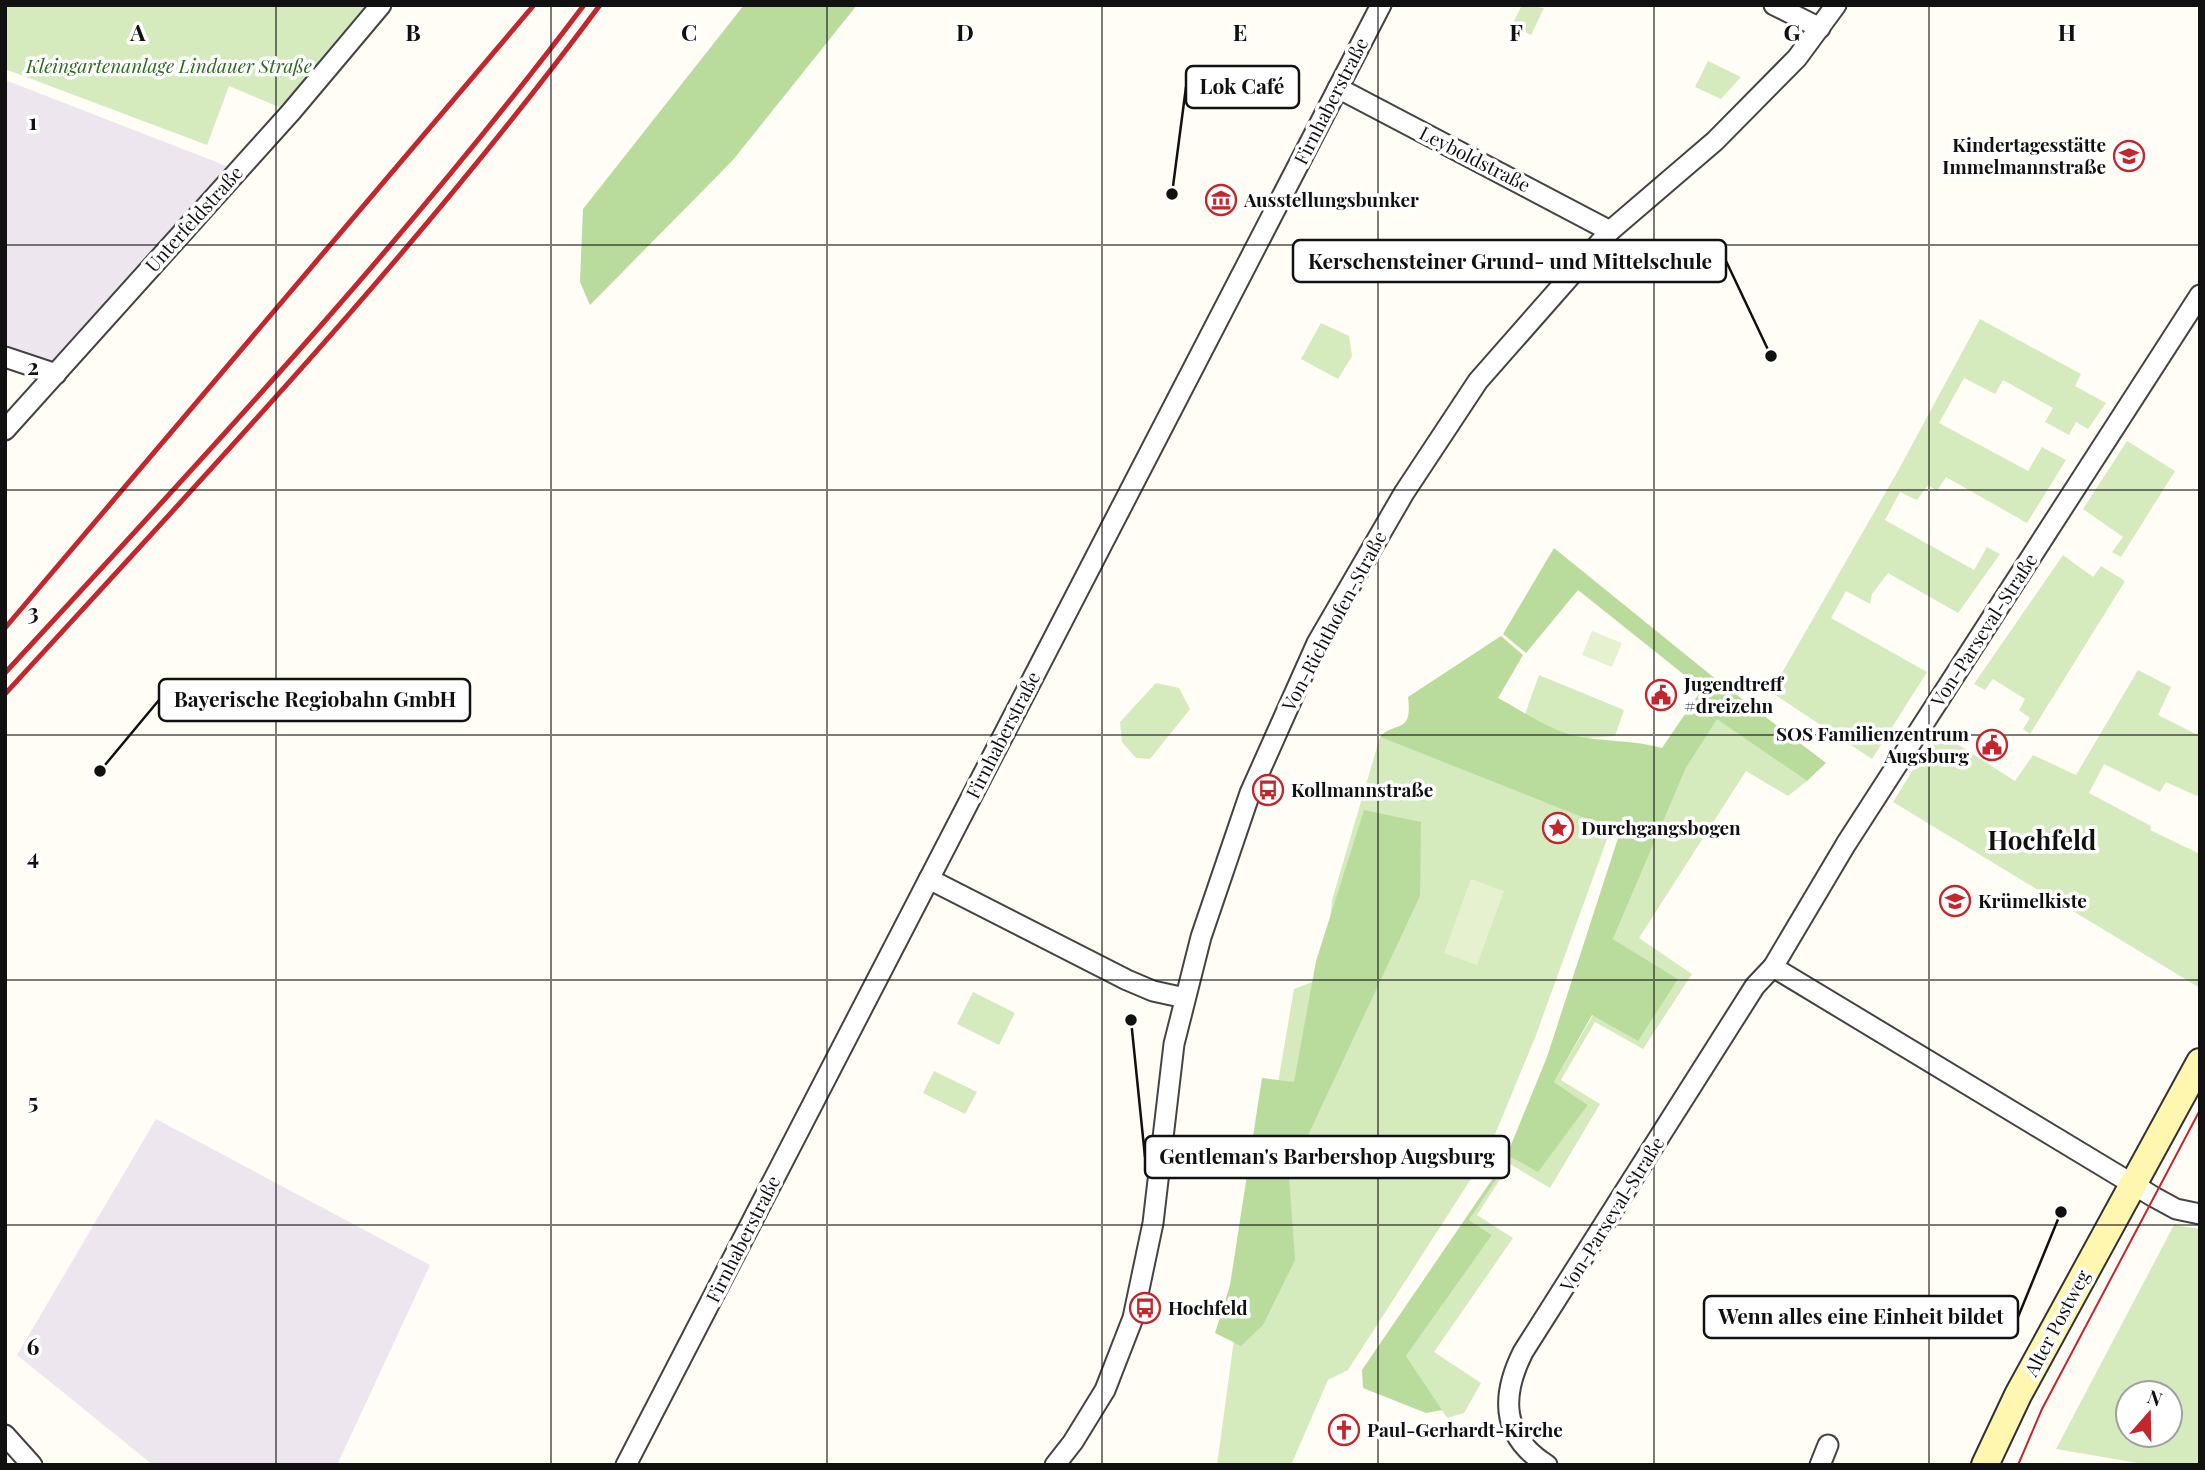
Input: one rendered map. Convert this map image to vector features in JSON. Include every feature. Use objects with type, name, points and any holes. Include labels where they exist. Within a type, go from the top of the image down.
[{"type":"street","name":"Unterfeldstraße","points":[[5,430],[291,112],[381,5]]},
{"type":"street","name":"Firnhaberstraße","points":[[626,1465],[1381,5]]},
{"type":"street","points":[[1774,5],[1820,28]]},
{"type":"street","name":"Von-Richthofen-Straße","points":[[1055,1465],[1079,1433],[1105,1390],[1140,1297],[1153,1223],[1167,1092],[1185,998],[1213,896],[1277,728],[1323,633],[1404,493],[1478,381],[1610,231],[1715,141],[1797,58],[1836,5]]},
{"type":"street","name":"Leyboldstraße","points":[[1338,88],[1610,231]]},
{"type":"street","name":"Von-Parseval-Straße","points":[[1547,1465],[1527,1449],[1516,1434],[1510,1418],[1507,1400],[1515,1369],[1755,986],[1773,967],[1846,844],[2200,295]]},
{"type":"street","points":[[5,356],[55,374]]},
{"type":"street","points":[[929,879],[1127,980],[1153,991],[1185,998]]},
{"type":"street","points":[[1773,967],[2176,1209],[2200,1214]]},
{"type":"street","name":"Alter Postweg","points":[[1985,1465],[2018,1395],[2200,1062]]},
{"type":"street","points":[[5,1435],[32,1465]]},
{"type":"street","points":[[1820,1465],[1828,1445]]},
{"type":"shaded area","points":[[5,80],[237,170],[56,374],[5,357]]},
{"type":"shaded area","points":[[156,1119],[430,1265],[337,1465],[153,1465],[17,1355]]},
{"type":"green space","name":"Kleingartenanlage Lindauer Straße","points":[[5,5],[385,5],[291,112],[229,86],[207,145],[5,69]]},
{"type":"green space","points":[[744,5],[857,5],[733,160],[590,305],[580,282],[583,209]]},
{"type":"green space","points":[[1522,5],[1544,8],[1531,35],[1512,25]]},
{"type":"green space","points":[[1708,61],[1741,77],[1721,99],[1695,87]]},
{"type":"green space","points":[[1980,319],[2081,374],[2075,386],[2106,403],[2088,429],[2076,422],[2069,435],[2045,422],[2053,408],[2003,380],[1995,394],[1964,378],[1939,423],[2028,471],[2042,447],[2066,460],[2027,523],[1946,477],[1937,491],[1928,485],[1917,500],[1900,492],[1885,520],[1974,570],[1987,547],[2000,554],[1958,613],[1888,573],[1872,594],[1870,604],[1846,591],[1831,618],[1927,672],[1872,759],[1771,692],[1899,469]]},
{"type":"green space","points":[[1321,323],[1349,336],[1352,356],[1338,379],[1301,359]]},
{"type":"green space","points":[[2127,441],[2175,471],[2121,557],[2112,552],[2123,537],[2083,509]]},
{"type":"green space","points":[[1554,548],[1712,676],[1826,763],[1807,781],[1717,719],[1686,768],[1613,939],[1678,979],[1638,1041],[1592,1015],[1554,1082],[1588,1105],[1538,1172],[1511,1157],[1469,1220],[1492,1235],[1406,1356],[1442,1410],[1426,1413],[1363,1388],[1362,1370],[1504,1162],[1547,1057],[1620,832],[1380,737],[1405,722],[1409,709],[1408,697],[1501,636],[1523,655],[1498,698],[1566,733],[1662,748],[1702,689],[1578,590],[1526,653],[1503,634]]},
{"type":"green space","points":[[2063,555],[2093,577],[2101,566],[2125,581],[2030,734],[2023,729],[2030,718],[2019,710],[2025,699],[1993,679],[1985,690],[1974,684]]},
{"type":"green space","points":[[1592,631],[1622,643],[1612,667],[1582,655]]},
{"type":"green space","points":[[2138,670],[2171,687],[2158,715],[2200,736],[2200,792],[2197,796],[2166,782],[2160,792],[2104,764],[2089,793],[2151,826],[2150,830],[2200,854],[2200,988],[1893,802],[1937,731],[2015,781],[2033,755],[2076,775]]},
{"type":"green space","points":[[1539,675],[1624,710],[1615,736],[1562,740],[1521,725]]},
{"type":"green space","points":[[1156,683],[1179,688],[1190,709],[1150,759],[1136,758],[1122,742],[1120,722]]},
{"type":"green space","points":[[1717,718],[1807,781],[1788,796],[1746,771],[1639,938],[1692,974],[1643,1049],[1595,1022],[1561,1080],[1600,1104],[1550,1188],[1510,1164],[1477,1215],[1513,1238],[1434,1352],[1481,1383],[1464,1413],[1447,1418],[1406,1356],[1492,1235],[1469,1220],[1511,1156],[1538,1171],[1588,1105],[1554,1082],[1593,1015],[1678,979],[1613,939],[1686,768]]},
{"type":"green space","points":[[1380,737],[1611,828],[1536,1035],[1487,1154],[1348,1370],[1328,1380],[1291,1465],[1217,1465],[1233,1347],[1294,989],[1315,981],[1327,946],[1332,900]]},
{"type":"green space","points":[[1364,810],[1421,822],[1420,896],[1289,1176],[1295,1260],[1263,1325],[1241,1346],[1215,1333],[1230,1285],[1262,1078],[1294,1082],[1316,961]]},
{"type":"green space","points":[[1471,879],[1504,891],[1477,965],[1444,953]]},
{"type":"green space","points":[[973,992],[1015,1013],[999,1045],[957,1024]]},
{"type":"green space","points":[[934,1071],[977,1092],[965,1114],[923,1093]]},
{"type":"green space","points":[[2174,1225],[2200,1229],[2200,1465],[2150,1465],[2056,1449]]},
{"type":"tram line","points":[[2018,1465],[2042,1409],[2200,1110]]},
{"type":"railway","points":[[5,628],[534,5]]},
{"type":"railway","points":[[5,673],[229,429],[375,263],[516,93],[584,5]]},
{"type":"railway","points":[[5,694],[312,357],[460,184],[600,5]]},
{"type":"place","name":"Kindertagesstätte Immelmannstraße","points":[[2129,156]]},
{"type":"place","name":"Lok Café","points":[[1172,194]]},
{"type":"place","name":"Ausstellungsbunker","points":[[1221,200]]},
{"type":"place","name":"Kerschensteiner Grund- und Mittelschule","points":[[1771,356]]},
{"type":"place","name":"Jugendtreff #dreizehn","points":[[1661,695]]},
{"type":"place","name":"SOS Familienzentrum Augsburg","points":[[1992,745]]},
{"type":"place","name":"Bayerische Regiobahn GmbH","points":[[100,771]]},
{"type":"place","name":"Kollmannstraße","points":[[1268,790]]},
{"type":"place","name":"Durchgangsbogen","points":[[1558,828]]},
{"type":"place","name":"Krümelkiste","points":[[1955,901]]},
{"type":"place","name":"Gentleman's Barbershop Augsburg","points":[[1131,1020]]},
{"type":"place","name":"Wenn alles eine Einheit bildet","points":[[2061,1212]]},
{"type":"place","name":"Hochfeld","points":[[1145,1308]]},
{"type":"place","name":"Paul-Gerhardt-Kirche","points":[[1344,1430]]},
{"type":"district","name":"Hochfeld","points":[[2042,841]]}]
